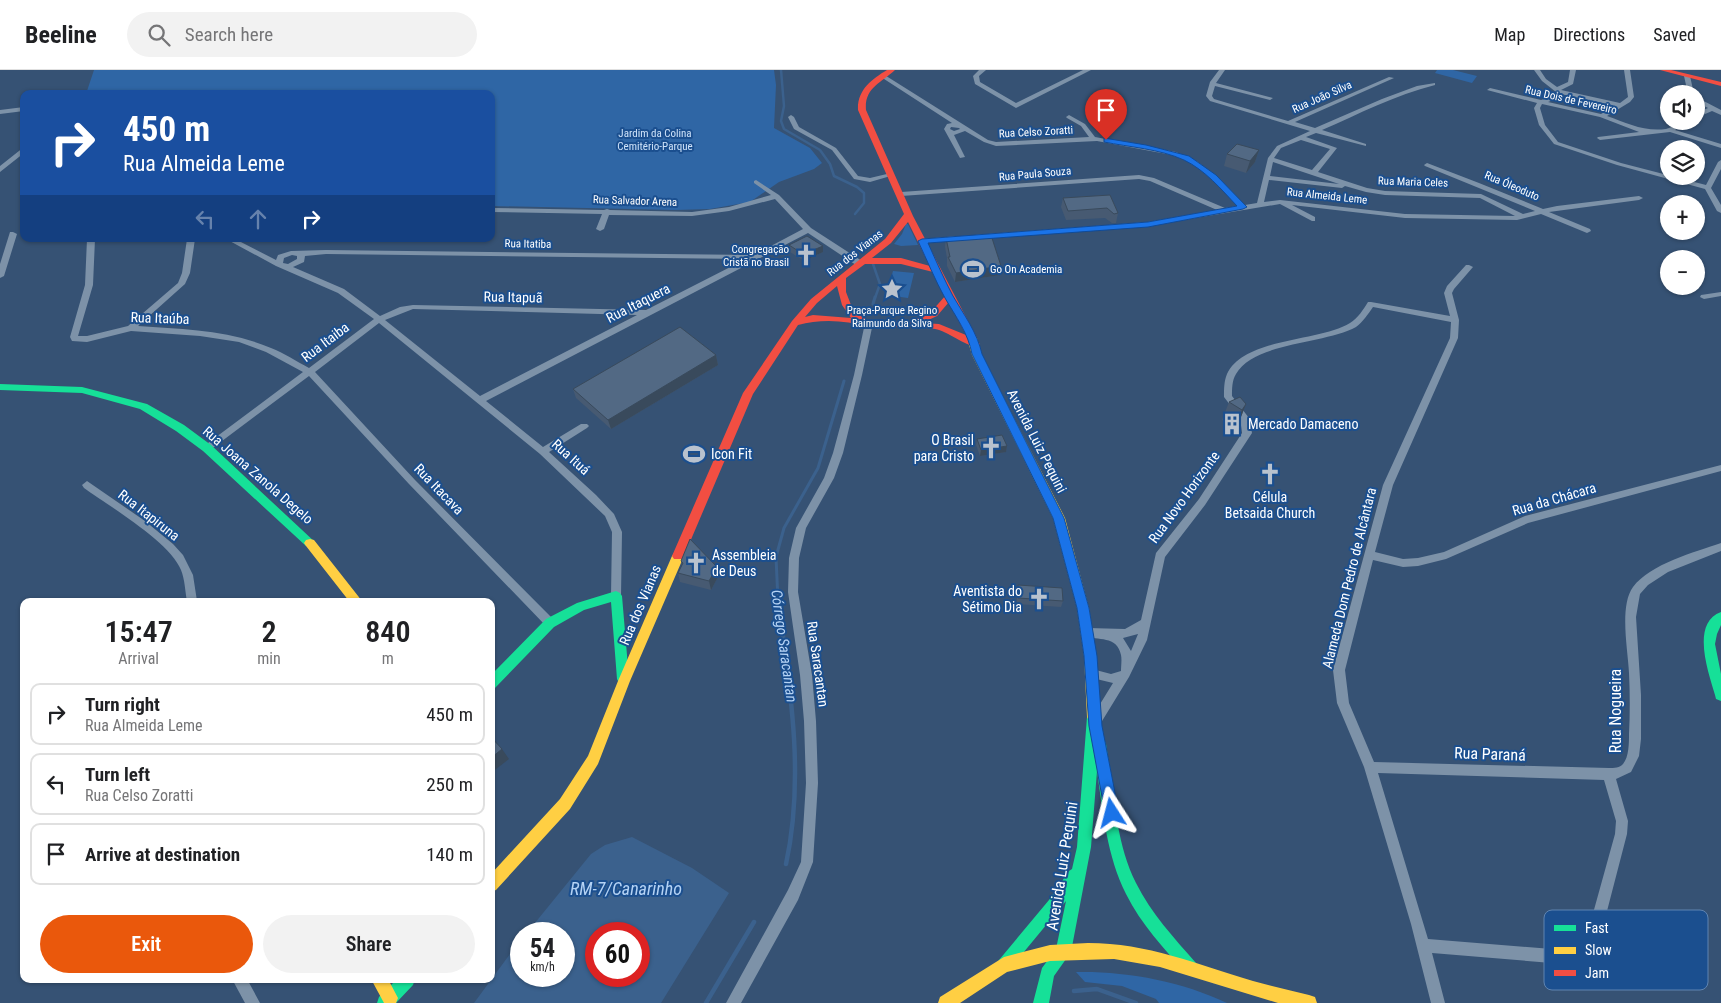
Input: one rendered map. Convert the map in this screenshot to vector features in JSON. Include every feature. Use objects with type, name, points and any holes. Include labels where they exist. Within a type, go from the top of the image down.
[{"type":"main road","points":[[904,70],[888,75],[873,92],[863,111],[909,213]]},
{"type":"main road","points":[[1663,70],[1721,84]]},
{"type":"main road","name":"Avenida Luiz Pequini","points":[[909,213],[949,297],[966,324],[975,344],[977,354],[1059,518],[1088,633],[1095,724],[1084,847],[1063,952],[1047,973],[1041,1003]]},
{"type":"main road","name":"Rua dos Vianas","points":[[495,881],[565,804],[593,760],[624,680],[748,393],[795,323],[808,307],[842,277],[895,237],[909,213]]},
{"type":"main road","points":[[862,262],[900,261],[937,270]]},
{"type":"main road","points":[[842,277],[840,293],[843,301],[864,322]]},
{"type":"main road","points":[[795,323],[813,318],[897,326],[933,315],[949,297]]},
{"type":"main road","points":[[911,323],[932,325],[953,331],[975,344]]},
{"type":"main road","name":"Rua Joana Zanola Degelo","points":[[0,387],[82,390],[121,398],[143,406],[207,448],[305,537],[354,598]]},
{"type":"main road","points":[[495,680],[550,623],[581,606],[616,596]]},
{"type":"main road","name":"Rua Ituá","points":[[616,596],[624,680]]},
{"type":"main road","points":[[1721,617],[1715,620],[1709,630],[1709,642],[1721,695]]},
{"type":"main road","name":"Avenida Luiz Pequini","points":[[1095,724],[1106,775],[1118,851],[1126,877],[1154,924],[1191,968]]},
{"type":"main road","points":[[946,1003],[1004,965],[1058,899],[1080,865]]},
{"type":"main road","points":[[1004,965],[1050,953],[1114,951],[1160,959],[1254,989],[1309,1003]]},
{"type":"main road","points":[[380,983],[387,1000],[403,983]]},
{"type":"main road","points":[[1254,989],[1264,1003]]},
{"type":"street","points":[[983,70],[976,76],[977,82],[1016,106],[1088,70]]},
{"type":"street","points":[[1222,70],[1213,84],[1209,96],[1212,100],[1313,132],[1364,145]]},
{"type":"street","points":[[1537,70],[1544,80],[1559,91],[1620,106]]},
{"type":"street","points":[[1572,70],[1571,83],[1559,91],[1554,98],[1540,102],[1537,108],[1540,121],[1556,143],[1620,164],[1708,188],[1721,211]]},
{"type":"street","points":[[1602,116],[1631,98],[1627,70]]},
{"type":"street","name":"Rua Celso Zoratti","points":[[888,75],[936,110],[991,143],[1093,139],[1146,147],[1186,158],[1213,177],[1243,207]]},
{"type":"street","points":[[1687,76],[1689,85]]},
{"type":"street","name":"Rua João Silva","points":[[1288,123],[1391,78]]},
{"type":"street","points":[[1213,84],[1270,98]]},
{"type":"street","points":[[1260,204],[1270,159],[1278,147],[1384,100],[1433,84]]},
{"type":"street","name":"Rua Dois de Fevereiro","points":[[1490,90],[1602,116],[1646,132]]},
{"type":"street","points":[[1705,105],[1721,113]]},
{"type":"street","points":[[1705,112],[1711,109]]},
{"type":"street","points":[[0,112],[20,110]]},
{"type":"street","points":[[936,110],[962,157]]},
{"type":"street","points":[[791,117],[796,128],[834,149],[856,178],[870,180],[891,175]]},
{"type":"street","points":[[1069,117],[1085,128],[1093,139]]},
{"type":"street","points":[[948,130],[961,132],[963,130],[961,126]]},
{"type":"street","points":[[1600,138],[1670,130],[1721,146]]},
{"type":"street","points":[[1301,137],[1334,148],[1314,173]]},
{"type":"street","points":[[0,170],[20,152]]},
{"type":"street","name":"Rua Maria Celes","points":[[1270,159],[1347,184],[1385,193],[1481,196],[1526,217]]},
{"type":"street","points":[[1708,188],[1721,162]]},
{"type":"street","name":"Rua Óleoduto","points":[[1427,166],[1587,231]]},
{"type":"street","name":"Rua Paula Souza","points":[[900,194],[1140,177],[1152,179],[1224,211]]},
{"type":"street","points":[[1266,178],[1334,186],[1347,184]]},
{"type":"street","points":[[756,182],[777,196],[808,230],[862,262]]},
{"type":"street","name":"Rua Salvador Arena","points":[[495,210],[706,213],[777,196]]},
{"type":"street","name":"Rua Almeida Leme","points":[[922,241],[1175,221],[1243,207],[1280,202],[1405,216],[1526,217],[1540,212],[1639,198]]},
{"type":"street","points":[[1280,202],[1312,218]]},
{"type":"street","points":[[600,229],[606,211]]},
{"type":"street","name":"Rua Itaquera","points":[[480,400],[808,230]]},
{"type":"street","points":[[0,274],[13,234]]},
{"type":"street","name":"Rua Itaúba","points":[[90,242],[89,285],[74,337],[79,340],[131,328],[200,332],[240,340],[269,350],[310,372]]},
{"type":"street","points":[[131,328],[181,284],[186,273],[191,242]]},
{"type":"street","points":[[236,242],[282,265],[341,290],[379,319]]},
{"type":"street","points":[[256,251],[291,253]]},
{"type":"street","points":[[282,265],[281,257],[291,253]]},
{"type":"street","name":"Rua Itatiba","points":[[291,253],[756,257]]},
{"type":"street","points":[[282,265],[297,263],[302,258],[300,254]]},
{"type":"street","points":[[297,263],[306,274]]},
{"type":"street","name":"Alameda Dom Pedro de Alcântara","points":[[1438,1003],[1423,945],[1370,767],[1346,712],[1339,670],[1388,486],[1399,456],[1454,338],[1453,314],[1448,293],[1450,288],[1470,268]]},
{"type":"street","points":[[1704,297],[1718,295]]},
{"type":"street","name":"Rua Novo Horizonte","points":[[1095,724],[1125,674],[1142,640],[1160,556],[1202,502],[1247,433],[1248,426],[1246,421],[1228,397],[1228,383],[1238,365],[1250,357],[1285,344],[1353,325],[1366,313],[1371,304],[1453,314]]},
{"type":"street","name":"Rua Itapuã","points":[[379,319],[413,307],[649,313]]},
{"type":"street","name":"Rua Itaiba","points":[[207,448],[379,319]]},
{"type":"street","name":"Rua Ituá","points":[[379,319],[542,452],[609,514],[616,532],[616,596]]},
{"type":"street","name":"Rua Saracantan","points":[[733,1003],[789,902],[808,857],[812,783],[810,722],[806,675],[793,592],[794,558],[801,528],[828,478],[838,453],[858,375],[864,322]]},
{"type":"street","name":"Rua Itacava","points":[[310,372],[412,482],[550,623]]},
{"type":"street","points":[[542,452],[584,426]]},
{"type":"street","name":"Rua da Chácara","points":[[1369,555],[1403,563],[1418,562],[1446,555],[1525,520],[1721,468]]},
{"type":"street","name":"Rua Itapiruna","points":[[87,485],[168,545],[180,557],[186,568],[191,598]]},
{"type":"street","name":"Rua Nogueira","points":[[1609,774],[1621,773],[1628,769],[1632,761],[1636,739],[1631,617],[1633,599],[1637,591],[1648,580],[1685,558],[1721,547]]},
{"type":"street","points":[[1088,633],[1132,633],[1145,623]]},
{"type":"street","points":[[1092,674],[1111,679],[1125,674],[1128,664],[1126,651],[1122,643],[1110,634]]},
{"type":"street","name":"Rua Paraná","points":[[1370,767],[1609,774]]},
{"type":"street","points":[[1601,910],[1622,834],[1622,821],[1609,774]]},
{"type":"street","points":[[1423,945],[1544,954]]},
{"type":"street","points":[[241,983],[253,1003]]},
{"type":"green space","name":"Jardim da Colina Cemitério-Parque","points":[[94,70],[774,70],[776,85],[774,128],[810,148],[822,163],[814,169],[779,182],[750,202],[710,209],[495,206],[495,90],[87,90]]},
{"type":"green space","points":[[1437,70],[1453,70],[1477,76],[1472,83],[1435,73]]},
{"type":"green space","points":[[906,224],[908,224],[918,245],[901,246],[894,244],[902,234]]},
{"type":"green space","points":[[893,271],[914,273],[908,298],[886,295]]},
{"type":"green space","points":[[1076,972],[1114,973],[1153,979],[1191,989],[1227,1003],[1159,1003],[1156,999],[1122,986],[1085,982]]},
{"type":"water","name":"RM-7/Canarinho","points":[[632,837],[692,868],[729,893],[661,1003],[474,1003],[489,983],[495,983],[495,974],[510,954],[510,987],[575,987],[575,922],[536,922],[591,854],[605,845]]},
{"type":"building","points":[[1237,144],[1259,150],[1250,161],[1227,154]]},
{"type":"building","points":[[1110,195],[1118,213],[1114,214],[1107,208],[1068,211],[1063,198]]},
{"type":"building","points":[[991,235],[1001,266],[956,273],[948,257],[950,257],[946,238]]},
{"type":"building","points":[[807,236],[823,246],[811,251],[806,256],[789,245]]},
{"type":"building","points":[[680,327],[716,355],[608,420],[573,389]]},
{"type":"building","points":[[1240,397],[1246,404],[1242,410],[1229,402]]},
{"type":"building","points":[[1002,435],[1007,446],[981,450],[977,439]]},
{"type":"building","name":"Assembleia de Deus","points":[[690,539],[717,567],[709,581],[678,573]]},
{"type":"building","points":[[1018,585],[1062,588],[1063,601],[1018,598]]},
{"type":"building","points":[[495,741],[502,749],[495,755]]},
{"type":"waterway","name":"Córrego Saracantan","points":[[781,70],[784,106],[781,121],[784,129],[820,150],[830,164],[834,176],[857,187],[864,193],[864,203],[855,214]]},
{"type":"waterway","name":"Córrego Saracantan","points":[[873,264],[880,284],[875,298]]},
{"type":"waterway","name":"Córrego Saracantan","points":[[873,304],[875,297]]},
{"type":"waterway","name":"Córrego Saracantan","points":[[778,601],[776,557],[784,528],[818,468],[844,381]]},
{"type":"waterway","name":"Córrego Saracantan","points":[[778,600],[794,732],[794,798],[792,831],[786,864]]},
{"type":"waterway","name":"Córrego Saracantan","points":[[706,1003],[754,922]]},
{"type":"waterway","points":[[1074,991],[1097,989],[1136,1003]]},
{"type":"traffic: fast","points":[[0,387],[82,390],[143,406],[180,428],[207,448],[310,543]]},
{"type":"traffic: fast","points":[[495,680],[550,623],[581,606],[616,596],[623,679]]},
{"type":"traffic: fast","points":[[1721,617],[1714,625],[1710,634],[1709,644],[1712,665],[1721,695]]},
{"type":"traffic: fast","points":[[1041,1003],[1047,973],[1063,952],[1084,847],[1094,717]]},
{"type":"traffic: fast","points":[[1099,744],[1115,843],[1125,875],[1145,913],[1191,968]]},
{"type":"traffic: fast","points":[[1004,965],[1054,905],[1074,876]]},
{"type":"traffic: fast","points":[[385,1003],[403,983]]},
{"type":"traffic: slow","points":[[972,338],[977,355],[1059,518],[1083,608],[1090,656],[1094,717]]},
{"type":"traffic: slow","points":[[310,543],[354,598]]},
{"type":"traffic: slow","points":[[495,881],[565,804],[593,760],[624,681],[678,556]]},
{"type":"traffic: slow","points":[[946,1003],[1004,965],[1050,953],[1088,951],[1114,951],[1160,959],[1254,989],[1309,1003]]},
{"type":"traffic: slow","points":[[381,983],[390,998]]},
{"type":"traffic: jam","points":[[892,70],[875,81],[866,91],[863,97],[862,110],[909,216],[972,338]]},
{"type":"traffic: jam","points":[[1663,70],[1721,84]]},
{"type":"traffic: jam","points":[[909,213],[903,224],[888,241],[842,277],[842,292],[846,305],[860,321],[867,324],[936,326],[953,332],[975,344]]},
{"type":"traffic: jam","points":[[864,261],[901,261],[937,270]]},
{"type":"traffic: jam","points":[[678,556],[748,393],[795,323],[814,301],[842,277]]},
{"type":"traffic: jam","points":[[913,323],[934,314],[949,297]]},
{"type":"traffic: jam","points":[[795,323],[813,318],[860,321]]},
{"type":"place","name":"Congregação Cristã no Brasil","points":[[806,255]]},
{"type":"place","name":"Go On Academia","points":[[973,269]]},
{"type":"place","name":"Praça-Parque Regino Raimundo da Silva","points":[[892,289]]},
{"type":"place","name":"Mercado Damaceno","points":[[1232,424]]},
{"type":"place","name":"O Brasil para Cristo","points":[[991,448]]},
{"type":"place","name":"Icon Fit","points":[[694,454]]},
{"type":"place","name":"Célula Betsaida Church","points":[[1270,474]]},
{"type":"place","name":"Assembleia de Deus","points":[[696,563]]},
{"type":"place","name":"Aventista do Sétimo Dia","points":[[1039,599]]},
{"type":"route","points":[[1106,140],[1146,147],[1186,158],[1196,163],[1213,177],[1243,207],[1175,221],[1148,224],[922,241],[949,297],[966,324],[975,344],[977,354],[1059,518],[1088,633],[1095,726],[1112,813]]}]
